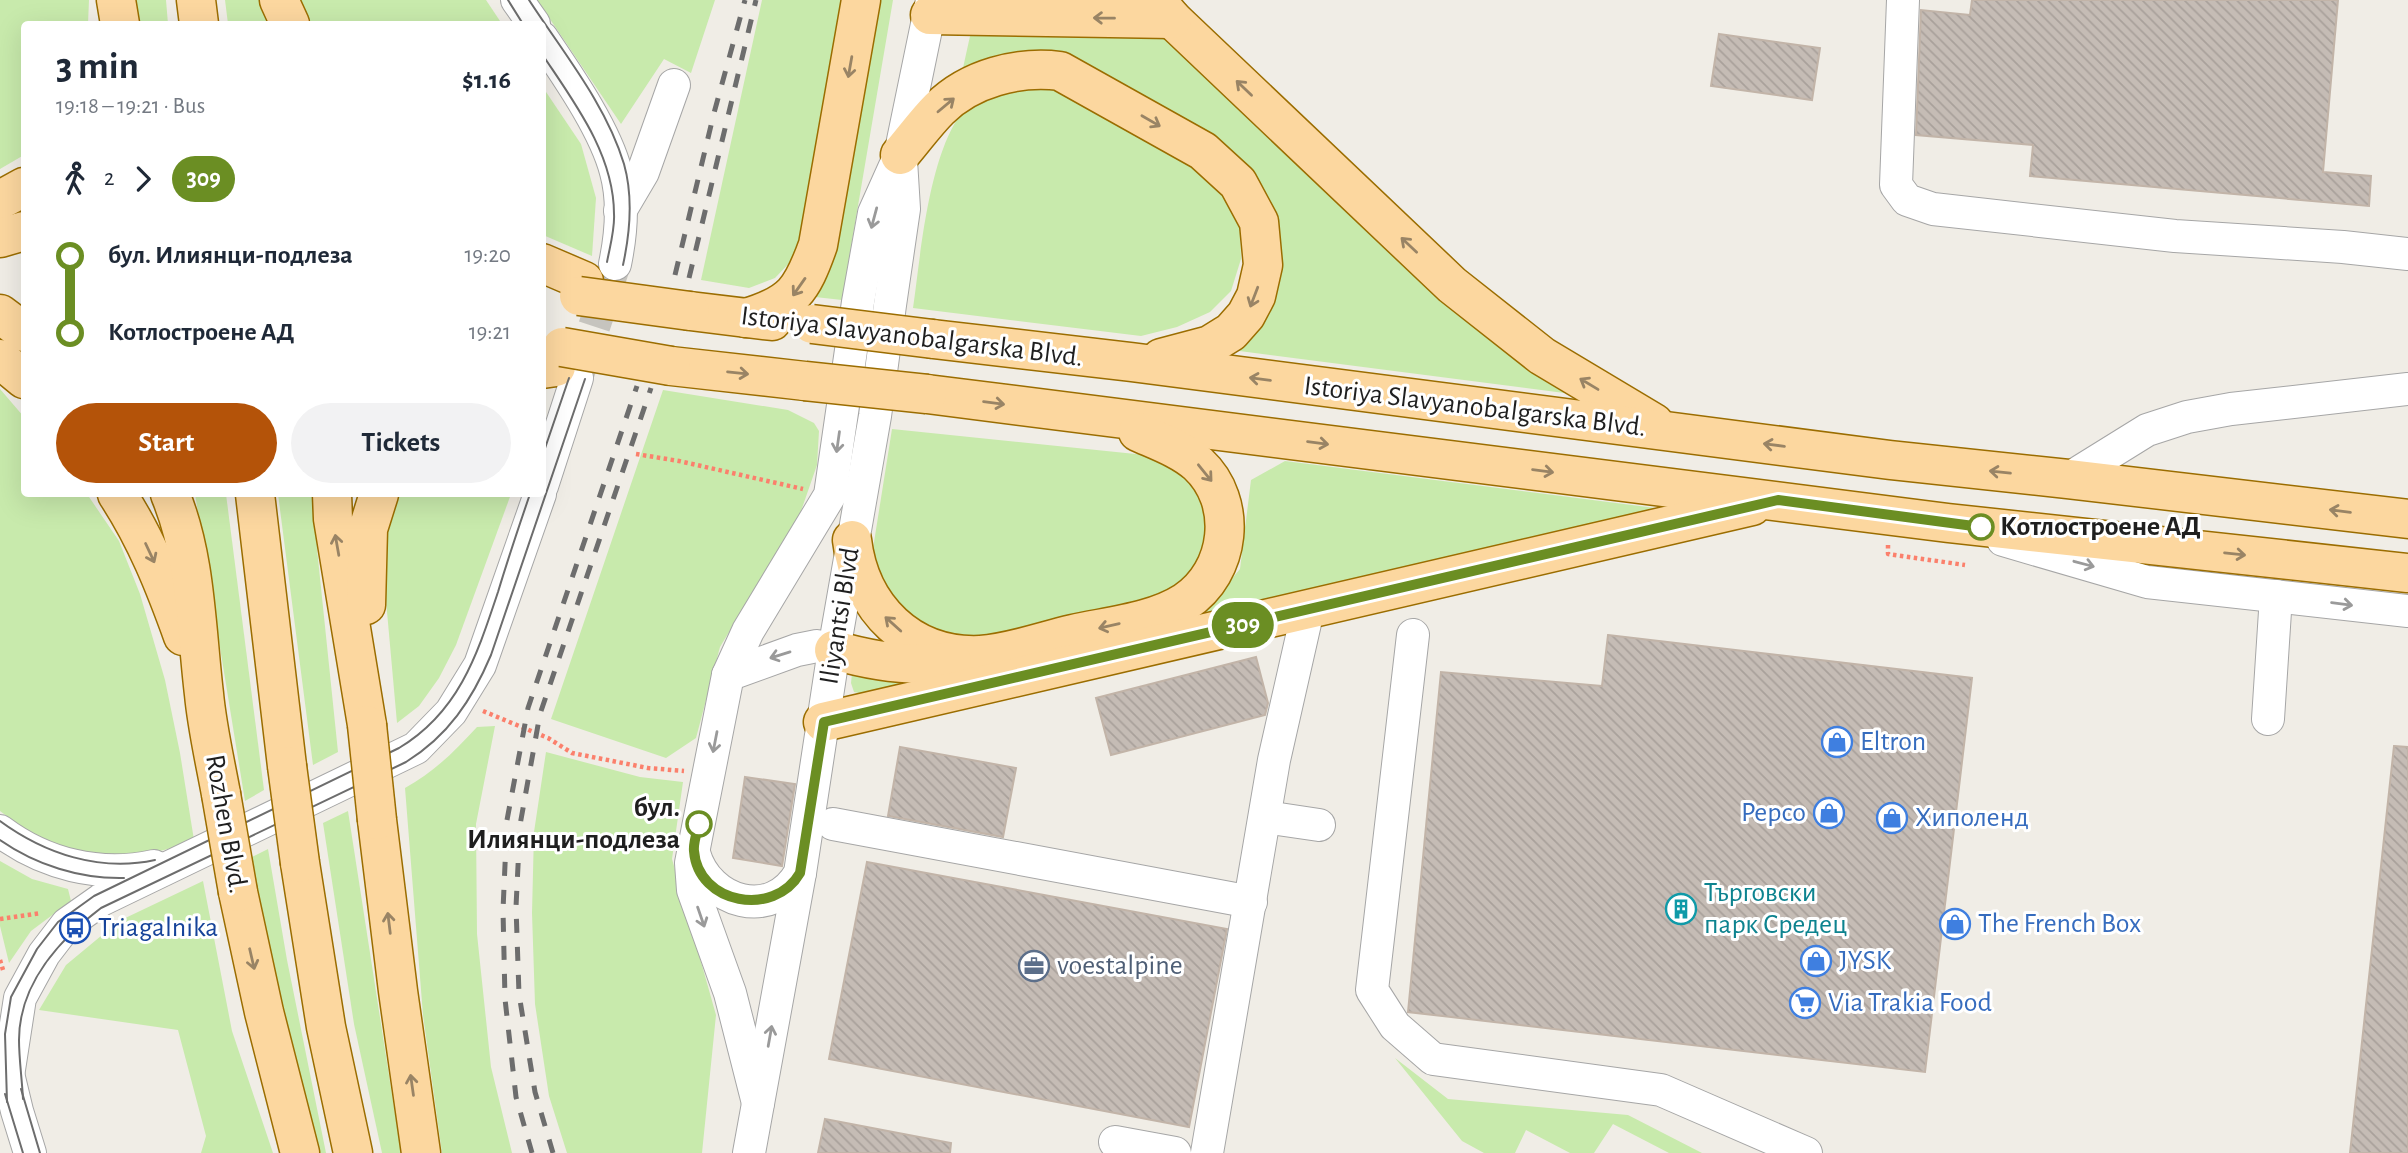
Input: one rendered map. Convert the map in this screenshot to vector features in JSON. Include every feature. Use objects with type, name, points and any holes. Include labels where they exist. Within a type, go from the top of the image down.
[{"type":"main road","points":[[107,21],[109,0]]},
{"type":"main road","points":[[116,0],[120,21]]},
{"type":"main road","points":[[196,0],[199,21]]},
{"type":"main road","points":[[279,0],[281,21]]},
{"type":"main road","points":[[279,0],[289,21]]},
{"type":"main road","points":[[746,318],[769,312],[792,297],[811,265],[818,245],[861,0]]},
{"type":"main road","points":[[931,7],[1164,10],[1452,285],[1542,356],[1668,432]]},
{"type":"main road","points":[[900,155],[940,108],[968,87],[1004,74],[1037,68],[1060,71],[1203,151],[1238,183],[1259,222],[1263,265],[1256,296],[1246,315],[1231,332],[1210,345],[1168,358],[1131,362]]},
{"type":"main road","points":[[0,200],[21,189]]},
{"type":"main road","points":[[0,237],[21,232]]},
{"type":"main road","name":"Istoriya Slavyanobalgarska Blvd.","points":[[546,265],[580,282],[650,306],[1131,362],[1890,460],[2408,519]]},
{"type":"main road","points":[[0,314],[21,330]]},
{"type":"main road","points":[[0,359],[21,376]]},
{"type":"main road","name":"Istoriya Slavyanobalgarska Blvd.","points":[[556,361],[632,359],[671,366],[927,394],[1948,523],[2408,573]]},
{"type":"main road","points":[[834,650],[881,661],[946,662],[1158,615],[1173,609],[1199,590],[1209,578],[1223,551],[1225,520],[1217,489],[1209,476],[1189,456],[1104,416]]},
{"type":"main road","points":[[119,497],[164,582],[204,697]]},
{"type":"main road","name":"Rozhen Blvd.","points":[[171,497],[181,520],[191,570],[204,697],[238,892],[264,1012],[300,1153]]},
{"type":"main road","points":[[255,497],[300,863],[326,1027],[353,1153]]},
{"type":"main road","points":[[332,497],[333,519],[366,717],[398,990],[421,1153]]},
{"type":"main road","points":[[366,717],[366,550],[368,529],[378,497]]},
{"type":"main road","points":[[824,722],[1778,500]]},
{"type":"main road","points":[[852,541],[857,568],[868,594],[879,610],[907,636],[924,645],[963,655],[1002,651]]},
{"type":"street","points":[[517,0],[532,21]]},
{"type":"street","points":[[1903,0],[1896,185],[1907,200],[1933,209],[2175,236],[2408,254]]},
{"type":"street","name":"Iliyantsi Blvd","points":[[758,1103],[730,993],[693,890],[691,863],[729,675],[748,631],[830,495],[874,213],[900,155],[931,7]]},
{"type":"street","points":[[546,44],[585,104],[604,142],[616,172],[620,211]]},
{"type":"street","points":[[580,282],[643,172],[674,85]]},
{"type":"street","name":"Iliyantsi Blvd","points":[[748,1153],[800,873],[834,650],[875,416],[904,209],[900,155]]},
{"type":"street","points":[[546,450],[556,361]]},
{"type":"street","points":[[2068,479],[2147,430],[2187,417],[2231,409],[2408,389]]},
{"type":"street","points":[[8,1076],[20,998],[44,954],[67,924],[101,900],[416,748],[451,712],[480,665],[539,497]]},
{"type":"street","points":[[1948,523],[2147,582],[2408,611]]},
{"type":"street","points":[[2268,719],[2276,596]]},
{"type":"street","points":[[1207,1153],[1274,760],[1308,610]]},
{"type":"street","points":[[1413,635],[1372,990],[1395,1026],[1433,1059],[1661,1090],[1806,1153]]},
{"type":"street","points":[[729,675],[797,650],[817,646],[834,650]]},
{"type":"street","points":[[1265,817],[1319,825]]},
{"type":"street","points":[[833,824],[1251,902]]},
{"type":"street","points":[[0,831],[15,842],[52,860],[85,869],[133,871],[189,859]]},
{"type":"street","points":[[694,850],[701,871],[715,888],[743,901],[770,899],[793,885],[800,873]]},
{"type":"street","points":[[0,1041],[30,1153]]},
{"type":"street","points":[[1115,1142],[1175,1153]]},
{"type":"path","points":[[636,454],[830,495]]},
{"type":"path","points":[[1888,554],[1965,565]]},
{"type":"path","points":[[479,710],[548,738],[572,753],[648,768],[709,773]]},
{"type":"path","points":[[0,919],[49,912]]},
{"type":"path","points":[[0,960],[3,971]]},
{"type":"green space","points":[[0,0],[89,0],[88,21],[21,21],[21,157],[0,169]]},
{"type":"green space","points":[[134,0],[166,0],[168,21],[136,21]]},
{"type":"green space","points":[[225,0],[264,0],[268,21],[228,21]]},
{"type":"green space","points":[[300,0],[486,0],[500,21],[308,21]]},
{"type":"green space","points":[[537,0],[715,0],[691,73],[664,59],[621,124]]},
{"type":"green space","points":[[762,0],[847,0],[803,233],[794,258],[775,278],[749,288],[701,280]]},
{"type":"green space","points":[[879,0],[893,0],[842,300],[815,297],[828,268]]},
{"type":"green space","points":[[972,27],[1177,37],[1587,396],[1224,349],[1280,247],[1109,82],[961,77]]},
{"type":"green space","points":[[1046,84],[1199,162],[1230,196],[1240,227],[1241,259],[1231,291],[1210,312],[1177,327],[1141,336],[913,308],[931,191],[951,131],[965,109],[983,95]]},
{"type":"green space","points":[[546,92],[581,144],[596,198],[592,256],[546,236]]},
{"type":"green space","points":[[0,389],[21,414],[21,497],[89,497],[119,541],[140,594],[165,680],[194,840],[133,858],[70,850],[28,832],[0,811]]},
{"type":"green space","points":[[663,390],[788,410],[814,423],[819,431],[817,465],[800,514],[720,647],[696,738],[666,758],[551,719]]},
{"type":"green space","points":[[892,429],[1155,456],[1201,488],[1208,517],[1200,564],[1176,590],[1138,609],[951,647],[888,604],[871,561]]},
{"type":"green space","points":[[1285,461],[1679,511],[877,697],[854,692],[852,673],[1219,594],[1240,569],[1251,480]]},
{"type":"green space","points":[[195,497],[226,497],[264,790],[245,801]]},
{"type":"green space","points":[[278,497],[315,497],[317,549],[338,752],[313,765]]},
{"type":"green space","points":[[393,497],[510,497],[456,645],[439,678],[419,706],[397,723],[382,556]]},
{"type":"green space","points":[[495,726],[476,824],[477,934],[491,1067],[512,1153],[442,1153],[423,1015],[405,788],[444,761],[477,727]]},
{"type":"green space","points":[[546,752],[640,777],[683,782],[672,859],[716,1015],[702,1153],[567,1153],[549,1096],[535,1004],[532,913],[534,832]]},
{"type":"green space","points":[[348,811],[401,1153],[382,1153],[354,1024],[323,823]]},
{"type":"green space","points":[[268,849],[287,960],[326,1153],[317,1153],[259,894],[252,857]]},
{"type":"green space","points":[[0,861],[32,879],[68,889],[71,901],[31,931],[9,963],[0,926]]},
{"type":"green space","points":[[203,881],[232,1031],[273,1153],[201,1153],[206,1136],[178,1030],[39,1010],[66,965],[119,921]]},
{"type":"green space","points":[[1395,1058],[1448,1099],[1628,1115],[1702,1153],[1669,1153],[1613,1124],[1594,1153],[1570,1153],[1526,1130],[1515,1153],[1484,1153],[1462,1141]]},
{"type":"building","points":[[1972,0],[2338,0],[2323,172],[2371,176],[2369,206],[2030,176],[2033,145],[1916,135],[1921,10],[1970,15]]},
{"type":"building","points":[[1719,34],[1820,48],[1812,100],[1711,86]]},
{"type":"building","name":"Търговски парк Средец","points":[[1608,635],[1972,678],[1925,1072],[1408,1012],[1441,672],[1602,686]]},
{"type":"building","points":[[1256,657],[1268,703],[1265,715],[1111,755],[1096,698]]},
{"type":"building","points":[[2394,746],[2408,747],[2408,1153],[2350,1153]]},
{"type":"building","points":[[900,747],[1016,768],[1003,837],[888,816]]},
{"type":"building","points":[[745,777],[795,784],[782,866],[733,858]]},
{"type":"building","name":"voestalpine","points":[[867,862],[1227,929],[1189,1127],[829,1059]]},
{"type":"building","points":[[825,1119],[951,1143],[950,1153],[818,1153]]},
{"type":"tunnel","points":[[579,372],[615,264]]},
{"type":"tram line","points":[[508,0],[521,21]]},
{"type":"tram line","points":[[529,0],[543,21]]},
{"type":"tram line","points":[[546,25],[595,99],[624,164],[630,214],[623,265]]},
{"type":"tram line","points":[[546,60],[579,110],[600,150],[607,170],[614,220],[607,262]]},
{"type":"tram line","points":[[546,445],[569,378]]},
{"type":"tram line","points":[[546,494],[585,379]]},
{"type":"tram line","points":[[7,1102],[5,1034],[11,997],[37,949],[58,922],[94,896],[399,748],[420,734],[451,699],[473,660],[529,497]]},
{"type":"tram line","points":[[23,1099],[19,1040],[26,1000],[45,965],[86,920],[101,908],[406,762],[446,729],[467,702],[491,655],[545,497]]},
{"type":"tram line","points":[[0,821],[35,843],[74,857],[114,864],[155,860]]},
{"type":"tram line","points":[[0,840],[28,857],[59,869],[91,876],[124,878]]},
{"type":"tram line","points":[[21,1089],[40,1153]]},
{"type":"tram line","points":[[5,1094],[23,1153]]},
{"type":"railway","points":[[675,275],[714,113],[745,0]]},
{"type":"railway","points":[[689,278],[756,0]]},
{"type":"railway","points":[[532,1153],[516,1097],[505,999],[503,910],[507,820],[528,708],[637,386]]},
{"type":"railway","points":[[553,1153],[535,1092],[519,994],[516,907],[520,825],[540,714],[651,388]]},
{"type":"bus line","name":"309","points":[[699,824],[694,850],[697,864],[705,878],[728,896],[743,901],[770,899],[793,885],[800,873],[824,722],[1778,500],[1981,527]]},
{"type":"place","name":"Котлостроене АД","points":[[1981,527]]},
{"type":"place","name":"Eltron","points":[[1837,742]]},
{"type":"place","name":"Pepco","points":[[1829,813]]},
{"type":"place","name":"Хиполенд","points":[[1892,818]]},
{"type":"place","name":"бул. Илиянци-подлеза","points":[[699,824]]},
{"type":"place","name":"Търговски парк Средец","points":[[1681,909]]},
{"type":"place","name":"The French Box","points":[[1955,924]]},
{"type":"place","name":"Triagalnika","points":[[75,928]]},
{"type":"place","name":"JYSK","points":[[1816,961]]},
{"type":"place","name":"voestalpine","points":[[1034,966]]},
{"type":"place","name":"Via Trakia Food","points":[[1805,1003]]}]
